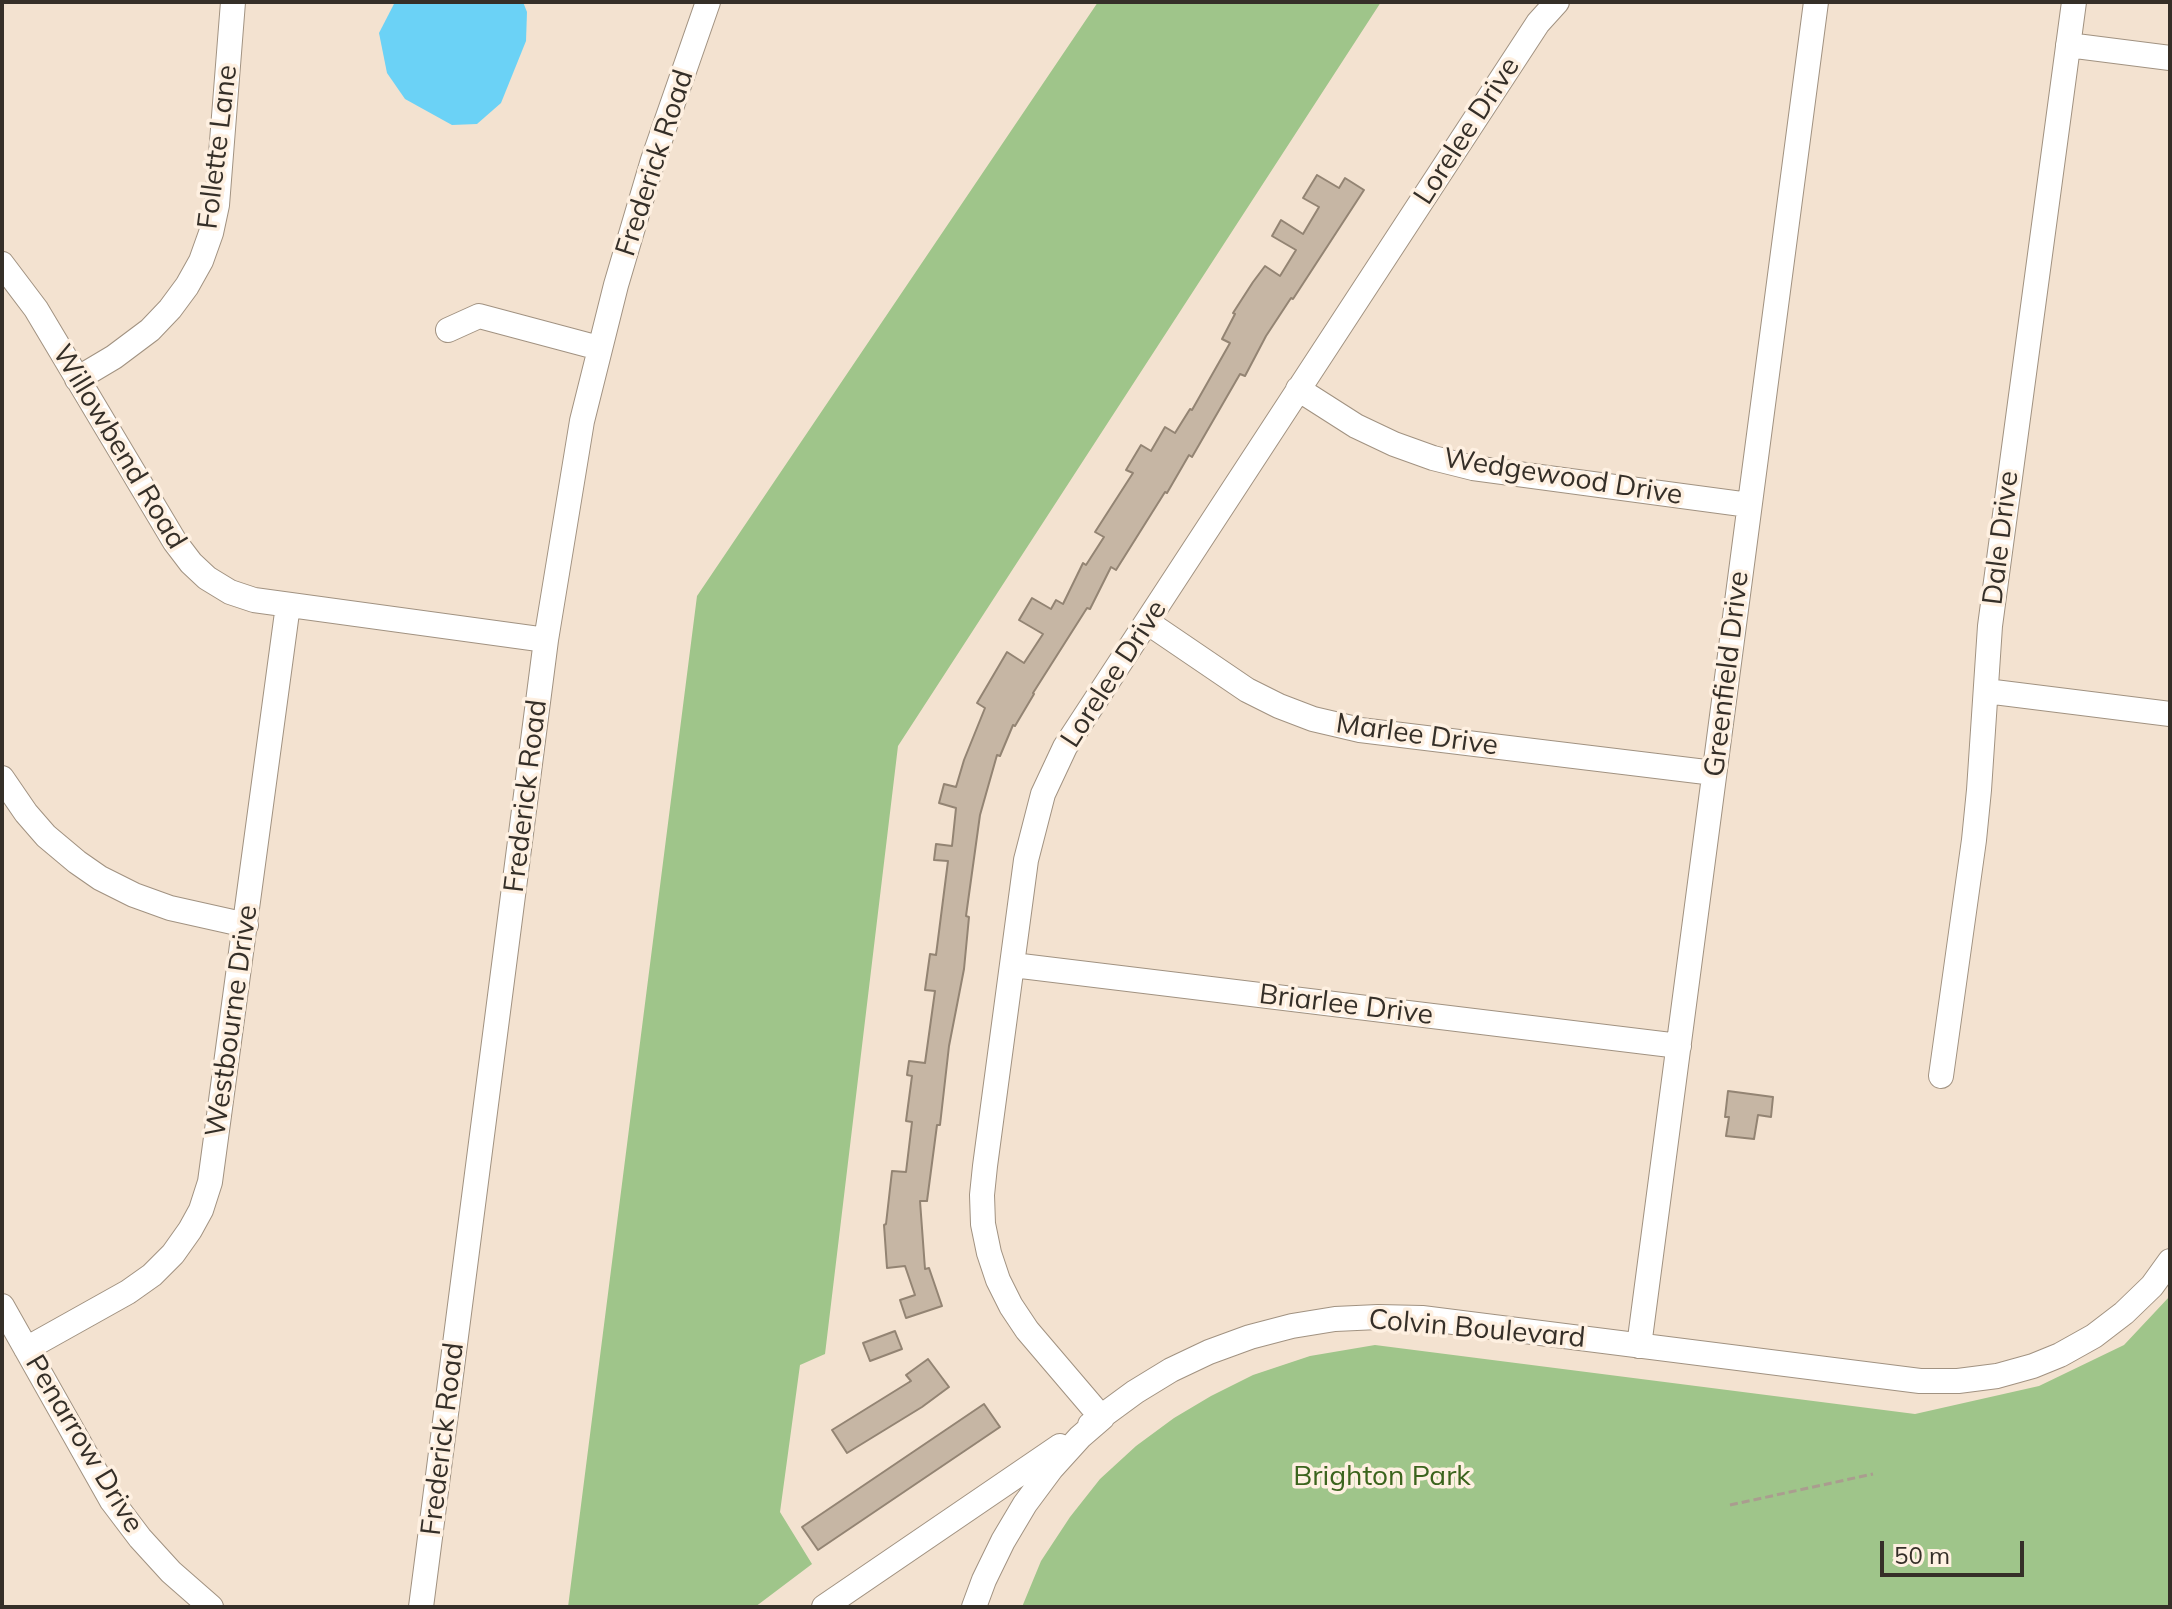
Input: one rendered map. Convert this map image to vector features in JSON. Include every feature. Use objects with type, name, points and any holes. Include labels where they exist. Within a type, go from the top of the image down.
[{"type":"street","name":"Follette Lane","points":[[77,379],[150,330],[178,298],[201,261],[217,205],[233,2]]},
{"type":"street","name":"Frederick Road","points":[[421,1607],[546,640],[574,465],[599,348],[653,160],[708,2]]},
{"type":"street","name":"Lorelee Drive","points":[[1102,1418],[1027,1330],[1011,1306],[998,1280],[983,1224],[983,1180],[1026,860],[1043,794],[1065,747],[1538,23],[1557,2]]},
{"type":"street","name":"Greenfield Drive","points":[[1639,1346],[1816,2]]},
{"type":"street","name":"Dale Drive","points":[[1941,1076],[1974,840],[1990,626],[2007,488],[2074,2]]},
{"type":"street","points":[[2068,45],[2170,58]]},
{"type":"street","name":"Willowbend Road","points":[[2,264],[36,309],[175,542],[207,578],[230,592],[254,600],[546,640]]},
{"type":"street","points":[[448,330],[479,316],[599,348]]},
{"type":"street","name":"Wedgewood Drive","points":[[1298,389],[1356,426],[1433,458],[1473,468],[1749,505]]},
{"type":"street","name":"Westbourne Drive","points":[[26,1349],[128,1292],[152,1275],[173,1254],[201,1210],[210,1182],[288,605]]},
{"type":"street","name":"Marlee Drive","points":[[1147,622],[1247,690],[1313,719],[1360,730],[1714,773]]},
{"type":"street","points":[[1986,691],[2170,714]]},
{"type":"street","points":[[2,778],[46,836],[100,878],[170,908],[246,925]]},
{"type":"street","name":"Briarlee Drive","points":[[1013,965],[1679,1046]]},
{"type":"street","name":"Colvin Boulevard","points":[[824,1607],[1171,1370],[1250,1337],[1292,1326],[1335,1319],[1422,1318],[1920,1381],[1958,1381],[1997,1376],[2033,1366],[2094,1336],[2152,1286],[2170,1261]]},
{"type":"street","name":"Penarrow Drive","points":[[2,1306],[112,1501],[171,1572],[211,1607]]},
{"type":"street","points":[[974,1607],[1003,1541],[1025,1504],[1051,1469],[1102,1418]]},
{"type":"path","points":[[1730,1505],[1873,1474]]},
{"type":"green space","points":[[1098,2],[1381,2],[898,746],[825,1354],[800,1365],[780,1512],[812,1564],[755,1607],[568,1607],[697,596]]},
{"type":"green space","name":"Brighton Park","points":[[2170,1296],[2170,1607],[1022,1607],[1041,1561],[1070,1517],[1100,1479],[1136,1446],[1211,1396],[1253,1375],[1310,1356],[1375,1345],[1915,1414],[2039,1386],[2124,1345]]},
{"type":"water","points":[[395,2],[523,2],[527,12],[526,41],[501,103],[477,124],[452,125],[405,99],[387,73],[379,33]]},
{"type":"building","points":[[1317,175],[1339,188],[1345,178],[1364,190],[1266,336],[1245,376],[1240,374],[1192,457],[1189,455],[1116,570],[1111,567],[1090,609],[1087,608],[1013,725],[1000,756],[997,755],[980,815],[966,916],[969,917],[964,969],[949,1046],[927,1201],[920,1201],[925,1269],[929,1268],[942,1306],[906,1318],[900,1300],[915,1295],[905,1266],[887,1268],[884,1225],[892,1171],[906,1172],[912,1122],[906,1121],[912,1076],[907,1075],[909,1061],[925,1063],[935,991],[925,990],[930,954],[936,955],[948,861],[934,860],[936,844],[952,846],[956,808],[939,803],[944,784],[956,787],[985,708],[977,703],[1007,652],[1024,663],[1043,634],[1019,620],[1032,598],[1051,609],[1056,600],[1063,604],[1083,563],[1086,565],[1104,537],[1095,532],[1133,473],[1126,470],[1141,445],[1151,451],[1165,427],[1175,433],[1192,410],[1230,343],[1222,339],[1233,313],[1253,282],[1265,266],[1280,276],[1296,250],[1272,236],[1281,220],[1303,234],[1319,207],[1303,198]]},
{"type":"building","points":[[1728,1091],[1773,1097],[1771,1117],[1758,1115],[1754,1139],[1726,1136]]},
{"type":"building","points":[[895,1331],[902,1349],[870,1361],[863,1343]]},
{"type":"building","points":[[928,1359],[949,1387],[847,1453],[832,1430],[911,1381],[906,1375]]},
{"type":"building","points":[[984,1404],[1000,1427],[818,1550],[802,1527]]}]
